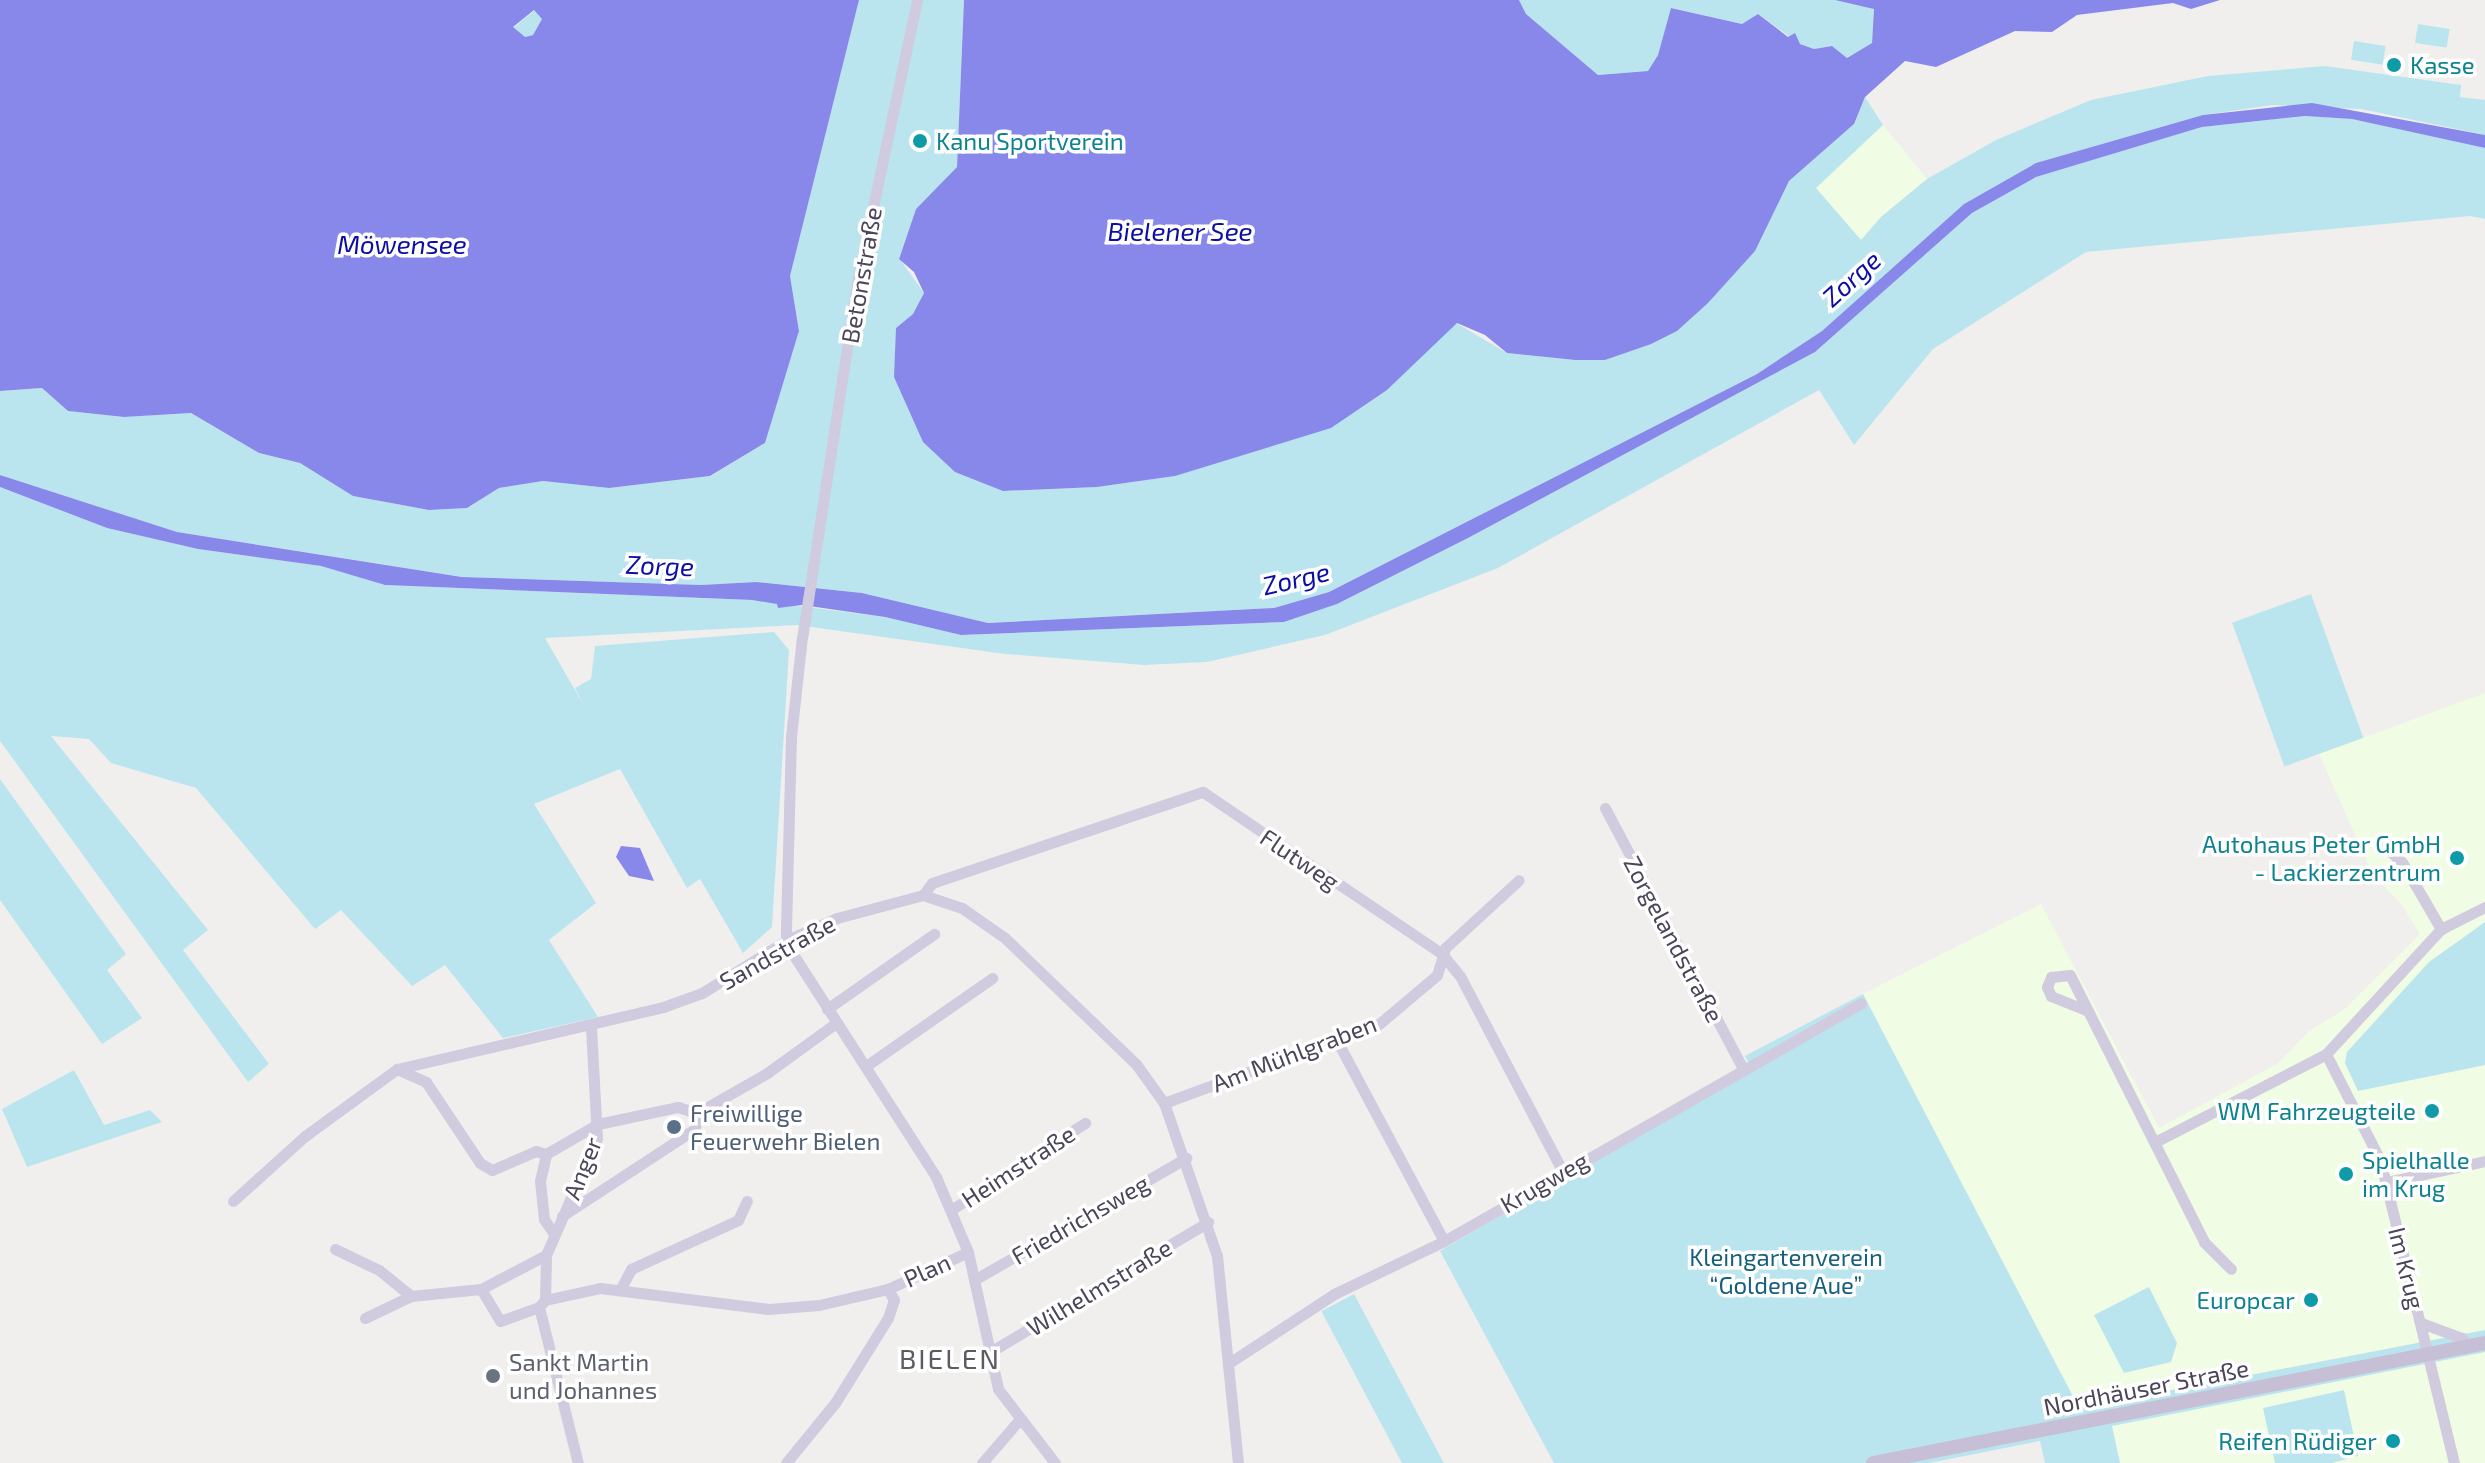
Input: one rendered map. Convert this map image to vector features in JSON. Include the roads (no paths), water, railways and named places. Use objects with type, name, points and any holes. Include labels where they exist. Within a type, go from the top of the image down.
[{"type":"main road","name":"Nordhäuser Straße","points":[[1873,1463],[2485,1343]]},
{"type":"street","name":"Betonstraße","points":[[787,940],[791,737],[805,625],[858,277],[917,0]]},
{"type":"street","name":"Flutweg","points":[[923,895],[932,883],[1203,792],[1442,954],[1460,976],[1563,1172]]},
{"type":"street","name":"Zorgelandstraße","points":[[1605,808],[1743,1069]]},
{"type":"street","points":[[2383,845],[2402,862],[2441,929]]},
{"type":"street","name":"Am Mühlgraben","points":[[1164,1103],[1335,1037],[1379,1024],[1406,1006],[1437,975],[1442,954],[1519,880]]},
{"type":"street","name":"Sandstraße","points":[[233,1201],[305,1136],[397,1069],[591,1026],[702,993],[787,940],[862,909],[923,895]]},
{"type":"street","points":[[923,895],[962,908],[1005,938],[1136,1064],[1164,1103],[1208,1222],[1229,1363],[1238,1463]]},
{"type":"street","points":[[2155,1142],[2326,1054],[2441,929],[2485,907]]},
{"type":"street","points":[[827,1009],[934,934]]},
{"type":"street","points":[[787,940],[951,1210],[968,1252],[998,1389],[1055,1463]]},
{"type":"street","points":[[866,1066],[992,978]]},
{"type":"street","name":"Krugweg","points":[[1229,1363],[1334,1294],[1444,1241],[1861,1003]]},
{"type":"street","points":[[2088,1011],[2204,1242],[2231,1269]]},
{"type":"street","name":"Anger","points":[[578,1463],[542,1303],[546,1255],[593,1149],[598,1124],[678,1107],[697,1113],[767,1073],[836,1023]]},
{"type":"street","points":[[397,1069],[426,1082],[480,1163],[492,1170],[536,1151],[546,1154],[598,1124],[591,1026]]},
{"type":"street","points":[[1335,1037],[1444,1241]]},
{"type":"street","name":"Im Krug","points":[[2326,1054],[2387,1182],[2428,1354]]},
{"type":"street","name":"Anger","points":[[562,1216],[695,1129],[697,1113]]},
{"type":"street","name":"Heimstraße","points":[[951,1210],[1085,1123]]},
{"type":"street","points":[[546,1154],[540,1181],[544,1219],[554,1234]]},
{"type":"street","name":"Friedrichsweg","points":[[974,1280],[1186,1158]]},
{"type":"street","points":[[2387,1182],[2485,1161]]},
{"type":"street","points":[[481,1289],[500,1321],[542,1303],[621,1288],[631,1269],[738,1220],[746,1213],[747,1201]]},
{"type":"street","name":"Wilhelmstraße","points":[[990,1352],[1208,1222]]},
{"type":"street","points":[[335,1249],[379,1270],[411,1296]]},
{"type":"street","name":"Plan","points":[[621,1288],[695,1304],[769,1309],[819,1305],[888,1289],[968,1252]]},
{"type":"street","points":[[365,1318],[411,1296],[481,1289],[546,1255]]},
{"type":"street","points":[[786,1463],[835,1403],[888,1318],[894,1300],[888,1289]]},
{"type":"street","points":[[2421,1323],[2462,1338],[2468,1346]]},
{"type":"street","points":[[2428,1354],[2454,1463]]},
{"type":"street","points":[[982,1463],[1020,1419]]},
{"type":"water","name":"Möwensee","points":[[0,0],[859,0],[790,276],[799,331],[765,443],[710,476],[609,488],[543,481],[499,488],[467,508],[429,510],[353,496],[300,463],[259,453],[191,413],[124,417],[68,411],[42,388],[0,391]],"holes":[[[534,10],[542,19],[533,35],[525,37],[513,27]]]},
{"type":"water","name":"Bielener See","points":[[964,0],[1519,0],[1526,14],[1598,75],[1648,71],[1658,55],[1671,8],[1742,24],[1758,14],[1788,37],[1795,33],[1800,44],[1814,49],[1832,46],[1847,58],[1872,43],[1874,9],[1835,0],[2220,0],[2191,9],[2173,3],[2077,15],[2052,32],[2015,31],[1936,67],[1905,61],[1865,97],[1854,124],[1789,181],[1755,251],[1708,303],[1677,331],[1651,344],[1605,360],[1507,353],[1485,335],[1457,323],[1387,390],[1331,428],[1175,476],[1097,487],[1003,491],[955,472],[923,442],[894,377],[896,328],[913,314],[924,293],[914,272],[899,259],[916,209],[957,167]]},
{"type":"water","points":[[2312,103],[2485,135],[2485,148],[2352,119],[2305,116],[2202,127],[2036,177],[1972,213],[1815,352],[1468,538],[1337,604],[1284,622],[961,635],[885,617],[802,605],[778,608],[777,604],[752,600],[385,585],[321,566],[198,549],[107,528],[0,487],[0,475],[177,532],[462,577],[701,585],[756,582],[862,593],[988,623],[1274,608],[1329,592],[1757,374],[1822,331],[1964,204],[2036,163],[2203,115]]},
{"type":"water","points":[[621,846],[640,848],[654,881],[629,876],[616,857]]},
{"type":"place","name":"Kasse","points":[[2394,65]]},
{"type":"place","name":"Kanu Sportverein","points":[[920,141]]},
{"type":"place","name":"Autohaus Peter GmbH - Lackierzentrum","points":[[2457,858]]},
{"type":"place","name":"WM Fahrzeugteile","points":[[2432,1111]]},
{"type":"place","name":"Freiwillige Feuerwehr Bielen","points":[[674,1127]]},
{"type":"place","name":"Spielhalle im Krug","points":[[2346,1174]]},
{"type":"place","name":"Europcar","points":[[2311,1300]]},
{"type":"place","name":"Sankt Martin und Johannes","points":[[493,1376]]},
{"type":"place","name":"Reifen Rüdiger","points":[[2393,1441]]},
{"type":"district","name":"BIELEN","points":[[950,1358]]},
{"type":"water label","name":"Zorge","points":[[1851,278]]},
{"type":"water label","name":"Zorge","points":[[660,565]]},
{"type":"water label","name":"Zorge","points":[[1296,578]]},
{"type":"park label","name":"Kleingartenverein “Goldene Aue”","points":[[1786,1271]]}]
